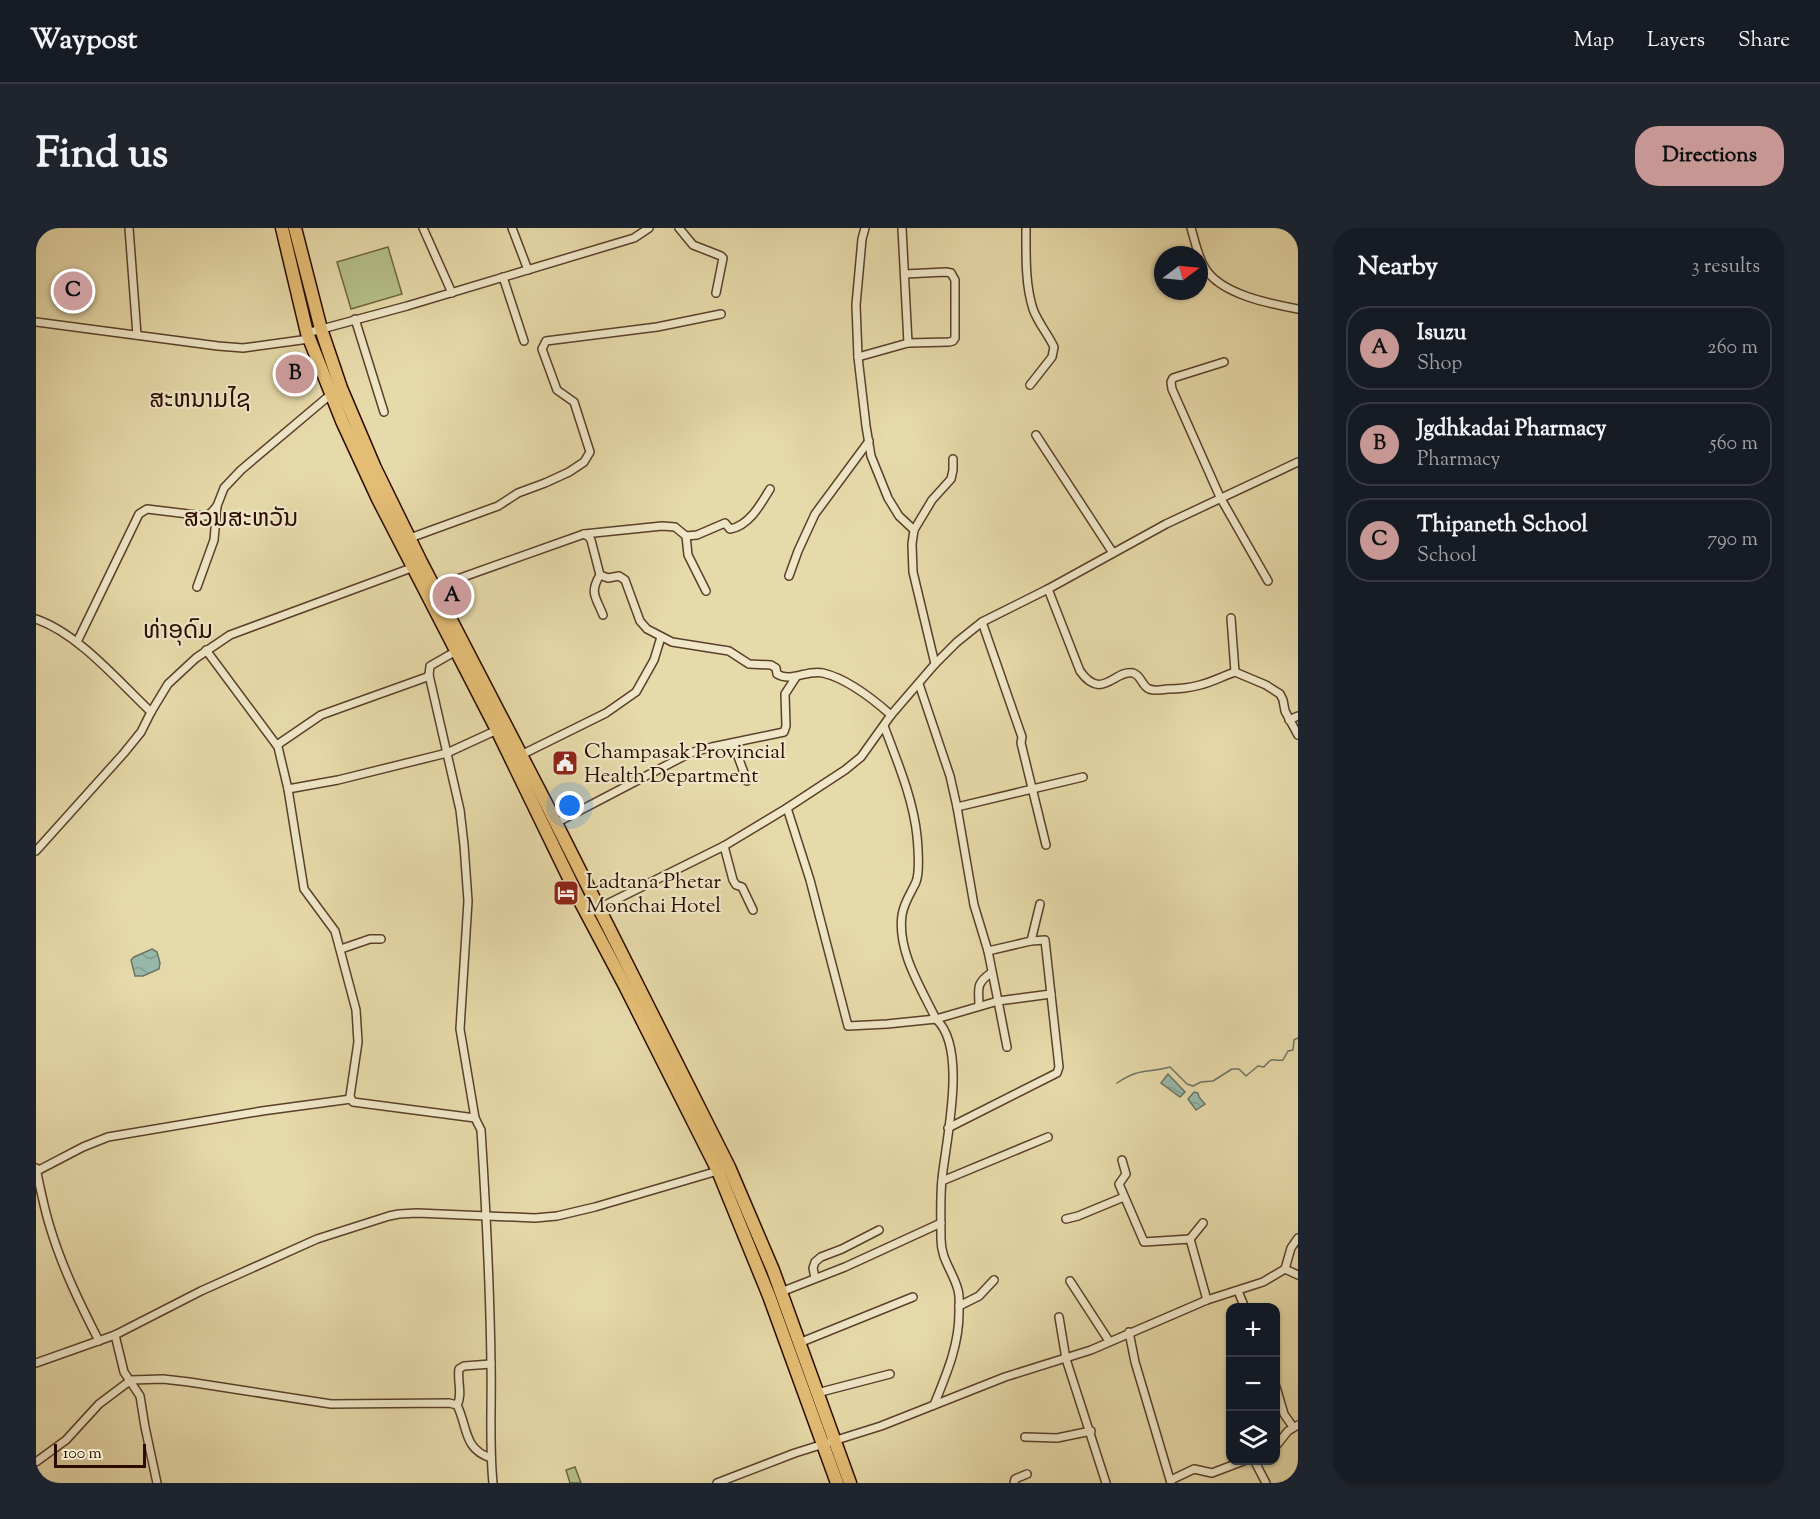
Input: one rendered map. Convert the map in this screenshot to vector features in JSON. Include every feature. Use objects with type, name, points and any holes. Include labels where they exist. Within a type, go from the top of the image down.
[{"type":"highway","points":[[282,228],[308,336],[330,394],[378,499],[418,565],[460,648],[521,755],[556,823],[636,1006],[723,1169],[767,1272],[822,1444],[837,1483]]},
{"type":"highway","points":[[295,228],[321,329],[341,388],[375,468],[410,538],[418,565],[435,587],[497,730],[593,911]]},
{"type":"highway","points":[[767,1272],[781,1292],[850,1483]]},
{"type":"street","points":[[129,228],[137,335]]},
{"type":"street","points":[[423,228],[452,293]]},
{"type":"street","points":[[512,228],[528,270]]},
{"type":"street","points":[[36,322],[243,348],[308,336],[321,329],[452,293],[634,238],[649,228]]},
{"type":"street","points":[[679,228],[693,245],[723,258],[716,293]]},
{"type":"street","points":[[865,228],[856,306],[858,357],[871,456],[888,498],[899,516],[915,530]]},
{"type":"street","points":[[902,228],[908,343]]},
{"type":"street","points":[[1026,228],[1028,287],[1033,309],[1054,347],[1052,357],[1030,385]]},
{"type":"street","points":[[1191,228],[1204,268],[1215,281],[1235,293],[1298,309]]},
{"type":"street","points":[[858,357],[908,343],[953,341],[955,338],[955,280],[951,273],[905,274]]},
{"type":"street","points":[[502,277],[524,341]]},
{"type":"street","points":[[410,538],[498,506],[518,493],[569,472],[584,462],[590,452],[574,402],[557,390],[542,349],[546,341],[657,327],[721,314]]},
{"type":"street","points":[[355,320],[384,411]]},
{"type":"street","points":[[1224,362],[1173,378],[1172,389],[1220,497],[1268,580]]},
{"type":"street","points":[[197,587],[214,540],[217,506],[224,488],[241,470],[330,394]]},
{"type":"street","points":[[1036,435],[1113,553]]},
{"type":"street","points":[[789,576],[815,514],[869,441]]},
{"type":"street","points":[[935,664],[913,572],[912,544],[915,530],[932,500],[951,479],[953,459]]},
{"type":"street","points":[[593,911],[724,846],[845,770],[861,757],[891,715],[935,664],[982,622],[1048,590],[1220,497],[1298,462]]},
{"type":"street","points":[[435,587],[584,534],[662,526],[675,527],[686,536],[697,535],[725,523],[730,529],[744,524],[762,503],[770,489]]},
{"type":"street","points":[[77,642],[139,514],[147,509],[205,516],[217,506]]},
{"type":"street","points":[[584,534],[591,540],[600,575],[593,591],[603,615]]},
{"type":"street","points":[[686,536],[688,555],[706,591]]},
{"type":"street","points":[[36,851],[141,732],[168,684],[206,650],[239,631],[418,565]]},
{"type":"street","points":[[600,575],[608,578],[619,576],[625,580],[640,621],[647,629],[661,637],[672,642],[729,651],[749,664],[771,665],[776,668],[777,674],[783,677],[823,673],[847,683],[874,699],[891,715]]},
{"type":"street","points":[[1048,590],[1080,671],[1086,679],[1093,683],[1110,681],[1132,673],[1152,690],[1202,685],[1235,672],[1266,685],[1280,694],[1285,711],[1298,735]]},
{"type":"street","points":[[1232,618],[1235,672]]},
{"type":"street","points":[[36,619],[77,642],[151,712]]},
{"type":"street","points":[[982,622],[1022,737],[1021,743],[1046,845]]},
{"type":"street","points":[[521,755],[606,713],[636,692],[654,660],[661,637]]},
{"type":"street","points":[[460,648],[430,666],[429,675],[459,810],[466,868],[468,917],[460,1029],[475,1118],[481,1130],[487,1215],[493,1483]]},
{"type":"street","points":[[206,650],[277,744],[288,789],[304,889],[335,931],[356,1010],[358,1042],[351,1099]]},
{"type":"street","points":[[277,744],[321,715],[429,675]]},
{"type":"street","points":[[556,823],[690,753],[784,732],[786,726],[785,694],[796,677]]},
{"type":"street","points":[[919,684],[950,776],[974,905],[988,951],[1007,1047]]},
{"type":"street","points":[[1290,720],[1298,716]]},
{"type":"street","points":[[884,726],[912,807],[917,836],[917,880],[907,897],[902,914],[901,931],[913,972],[936,1019],[946,1032],[954,1070],[942,1181],[941,1248],[958,1291],[959,1306],[956,1344],[934,1405]]},
{"type":"street","points":[[288,789],[338,780],[447,753],[497,730]]},
{"type":"street","points":[[733,743],[747,781]]},
{"type":"street","points":[[957,807],[1032,791],[1083,777]]},
{"type":"street","points":[[787,808],[810,880],[848,1026],[936,1019],[998,1001],[1051,994]]},
{"type":"street","points":[[724,846],[733,880],[736,885],[742,887],[753,910]]},
{"type":"street","points":[[1031,941],[1040,904]]},
{"type":"street","points":[[341,949],[370,939],[381,939]]},
{"type":"street","points":[[948,1128],[1059,1070],[1045,940],[988,951]]},
{"type":"street","points":[[979,1006],[979,988],[982,979],[991,974]]},
{"type":"street","points":[[99,1341],[58,1252],[36,1170],[108,1137],[262,1111],[351,1099],[353,1102],[475,1118]]},
{"type":"street","points":[[942,1181],[1048,1137]]},
{"type":"street","points":[[1122,1160],[1126,1174],[1119,1184],[1144,1242],[1190,1239],[1203,1223]]},
{"type":"street","points":[[36,1363],[115,1335],[201,1291],[317,1239],[356,1226],[399,1214],[417,1213],[535,1218],[557,1216],[596,1207],[723,1169]]},
{"type":"street","points":[[1066,1219],[1124,1197]]},
{"type":"street","points":[[781,1292],[845,1268],[941,1223]]},
{"type":"street","points":[[815,1278],[813,1268],[815,1262],[821,1257],[842,1250],[879,1230]]},
{"type":"street","points":[[717,1483],[822,1444],[880,1426],[1005,1377],[1091,1350],[1207,1300],[1263,1282],[1284,1269],[1291,1248],[1298,1238]]},
{"type":"street","points":[[1190,1239],[1207,1300]]},
{"type":"street","points":[[1284,1269],[1298,1275]]},
{"type":"street","points":[[959,1306],[979,1296],[994,1280]]},
{"type":"street","points":[[1070,1281],[1109,1341]]},
{"type":"street","points":[[1238,1291],[1243,1303]]},
{"type":"street","points":[[799,1343],[913,1297]]},
{"type":"street","points":[[1059,1317],[1066,1359],[1106,1483]]},
{"type":"street","points":[[1129,1332],[1135,1362],[1171,1482],[1194,1469],[1212,1473],[1235,1465]]},
{"type":"street","points":[[115,1335],[124,1372],[140,1396],[157,1483]]},
{"type":"street","points":[[491,1364],[464,1366],[459,1369],[460,1398],[456,1405],[469,1441],[482,1455],[491,1458]]},
{"type":"street","points":[[817,1393],[890,1374]]},
{"type":"street","points":[[36,1462],[66,1440],[99,1404],[131,1380],[163,1379],[189,1382],[331,1404],[448,1403],[456,1405]]},
{"type":"street","points":[[1280,1402],[1284,1414],[1295,1426],[1280,1441]]},
{"type":"street","points":[[1025,1437],[1057,1438],[1090,1431]]},
{"type":"street","points":[[1256,1465],[1266,1483]]},
{"type":"street","points":[[1014,1483],[1015,1479],[1027,1474]]},
{"type":"green space","points":[[388,247],[402,294],[351,309],[337,262]]},
{"type":"green space","points":[[575,1467],[581,1483],[570,1483],[566,1470]]},
{"type":"water","points":[[152,949],[157,952],[159,969],[143,976],[135,976],[131,960]]},
{"type":"water","points":[[1168,1074],[1185,1092],[1180,1097],[1161,1083]]},
{"type":"water","points":[[1194,1092],[1198,1093],[1205,1104],[1196,1110],[1188,1099]]},
{"type":"waterway","points":[[1117,1083],[1138,1073],[1170,1067],[1187,1084],[1193,1086],[1201,1082],[1213,1081],[1232,1069],[1239,1069],[1246,1076],[1258,1066],[1264,1067],[1271,1060],[1283,1060],[1288,1051],[1293,1050],[1294,1040],[1298,1038]]},
{"type":"place","name":"Thipaneth School","points":[[73,291]]},
{"type":"place","name":"Jgdhkadai Pharmacy","points":[[295,374]]},
{"type":"place","name":"Isuzu","points":[[452,596]]},
{"type":"place","name":"Champasak Provincial Health Department","points":[[565,763]]},
{"type":"place","name":"Ladtana Phetar Monchai Hotel","points":[[566,893]]},
{"type":"district","name":"ສະຫນາມໄຊ","points":[[200,399]]},
{"type":"district","name":"ສວນສະຫວັນ","points":[[241,518]]},
{"type":"district","name":"ທ່າອຸດົມ","points":[[178,630]]}]
